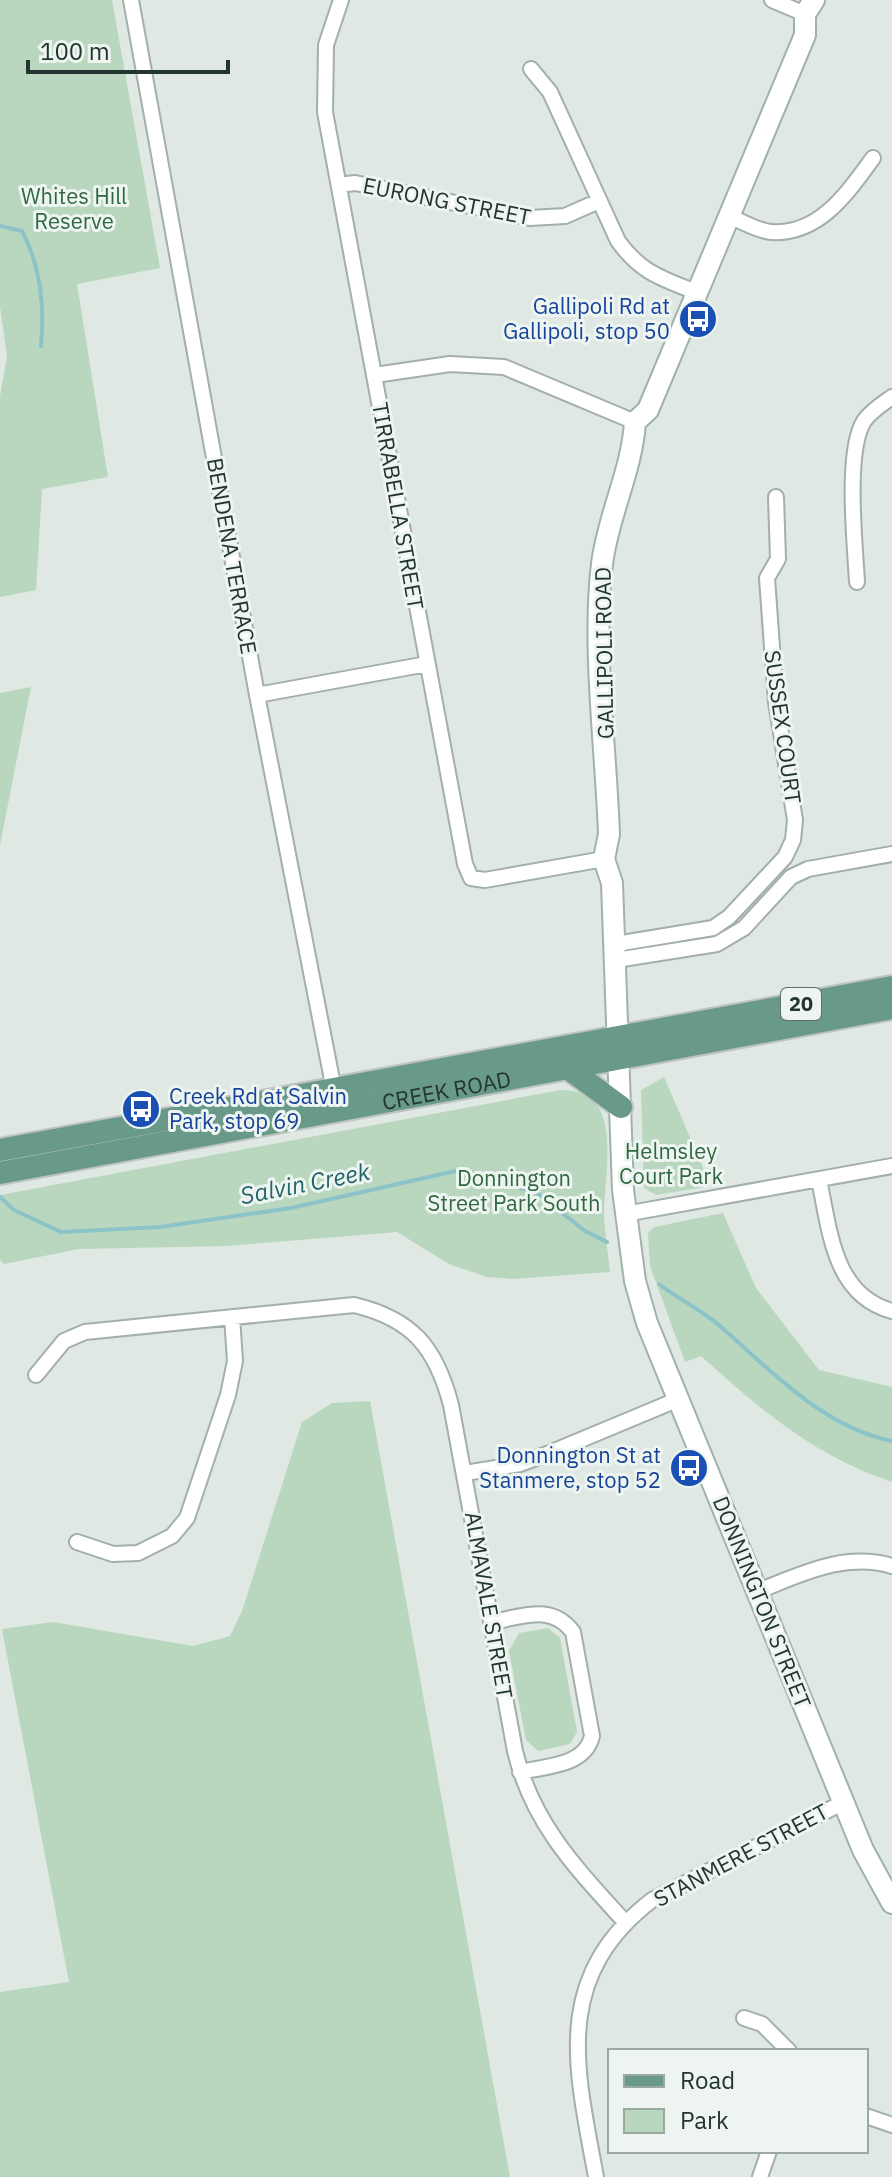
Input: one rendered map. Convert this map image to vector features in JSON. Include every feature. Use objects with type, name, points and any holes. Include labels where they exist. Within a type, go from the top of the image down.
[{"type":"main road","name":"CREEK ROAD","points":[[336,1100],[569,1069],[620,1048],[892,987]]},
{"type":"main road","name":"CREEK ROAD","points":[[2,1165],[620,1048],[892,1008]]},
{"type":"main road","points":[[569,1069],[621,1107]]},
{"type":"street","name":"BENDENA TERRACE","points":[[131,0],[257,695],[336,1100]]},
{"type":"street","name":"TIRRABELLA STREET","points":[[341,0],[326,45],[323,83],[339,185],[465,864],[471,878],[485,880],[604,859]]},
{"type":"street","points":[[772,0],[809,7]]},
{"type":"street","name":"GALLIPOLI ROAD","points":[[620,1048],[612,883],[604,859],[609,834],[599,612],[602,564],[609,527],[633,446],[635,422],[648,410],[730,217],[805,35],[809,7]]},
{"type":"street","points":[[531,69],[550,92],[618,241],[647,273],[698,293]]},
{"type":"street","points":[[730,217],[771,232],[801,226],[824,216],[840,203],[873,158]]},
{"type":"street","name":"EURONG STREET","points":[[339,185],[355,183],[530,218],[565,216],[599,201]]},
{"type":"street","points":[[375,375],[450,364],[504,367],[635,422]]},
{"type":"street","points":[[857,582],[853,510],[857,441],[863,422],[892,397]]},
{"type":"street","name":"SUSSEX COURT","points":[[713,928],[729,917],[785,857],[793,840],[795,820],[776,702],[767,578],[778,559],[776,497]]},
{"type":"street","points":[[257,695],[427,664]]},
{"type":"street","points":[[616,952],[717,944],[744,928],[791,877],[808,869],[892,854]]},
{"type":"street","points":[[616,952],[713,928],[717,944]]},
{"type":"street","name":"DONNINGTON STREET","points":[[620,1048],[625,1214],[640,1301],[844,1802],[879,1884],[892,1903]]},
{"type":"street","points":[[625,1214],[892,1166]]},
{"type":"street","points":[[819,1180],[836,1258],[849,1283],[866,1298],[892,1311]]},
{"type":"street","name":"ALMAVALE STREET","points":[[36,1375],[64,1341],[85,1332],[354,1305],[385,1312],[411,1329],[431,1352],[444,1376],[520,1772],[531,1803],[552,1837],[624,1921]]},
{"type":"street","points":[[77,1542],[113,1554],[138,1553],[172,1536],[187,1518],[228,1395],[235,1361],[232,1317]]},
{"type":"street","points":[[465,1473],[520,1464],[679,1399]]},
{"type":"street","points":[[758,1591],[840,1562],[878,1562],[892,1566]]},
{"type":"street","points":[[491,1622],[548,1613],[563,1618],[573,1632],[592,1736],[589,1749],[579,1758],[520,1772]]},
{"type":"street","name":"STANMERE STREET","points":[[596,2177],[575,2044],[583,1998],[599,1957],[624,1921],[652,1900],[844,1802]]},
{"type":"street","points":[[744,2018],[762,2024],[787,2049]]},
{"type":"street","points":[[868,2117],[892,2125]]},
{"type":"street","points":[[760,2177],[768,2153]]},
{"type":"green space","name":"Whites Hill Reserve","points":[[0,0],[112,0],[160,268],[77,284],[108,477],[42,489],[36,590],[0,597],[0,396],[7,356],[0,307]]},
{"type":"green space","points":[[31,687],[0,845],[0,693]]},
{"type":"green space","name":"Helmsley Court Park","points":[[664,1077],[711,1186],[656,1195],[644,1188],[641,1090]]},
{"type":"green space","name":"Donnington Street Park South","points":[[560,1090],[579,1092],[589,1098],[598,1106],[605,1123],[604,1218],[610,1272],[512,1279],[487,1277],[449,1264],[397,1232],[227,1246],[79,1249],[4,1264],[0,1260],[0,1195]]},
{"type":"green space","points":[[723,1213],[756,1288],[819,1370],[892,1387],[892,1482],[838,1459],[790,1430],[701,1356],[685,1362],[650,1266],[648,1233],[654,1227]]},
{"type":"green space","points":[[370,1401],[510,2177],[0,2177],[0,1992],[69,1982],[2,1629],[53,1622],[193,1646],[230,1636],[242,1611],[302,1422],[332,1403]]},
{"type":"green space","points":[[548,1628],[560,1638],[577,1732],[570,1744],[538,1751],[526,1740],[509,1651],[519,1633]]},
{"type":"waterway","points":[[0,226],[22,231],[34,258],[42,301],[41,346]]},
{"type":"waterway","name":"Salvin Creek","points":[[0,1197],[14,1210],[61,1232],[160,1227],[291,1208],[460,1170],[537,1193],[585,1231],[607,1242]]},
{"type":"waterway","name":"Salvin Creek","points":[[659,1284],[713,1320],[778,1378],[821,1410],[843,1424],[892,1441]]},
{"type":"place","name":"Gallipoli Rd at Gallipoli, stop 50","points":[[698,319]]},
{"type":"place","name":"Creek Rd at Salvin Park, stop 69","points":[[141,1109]]},
{"type":"place","name":"Donnington St at Stanmere, stop 52","points":[[689,1468]]}]
